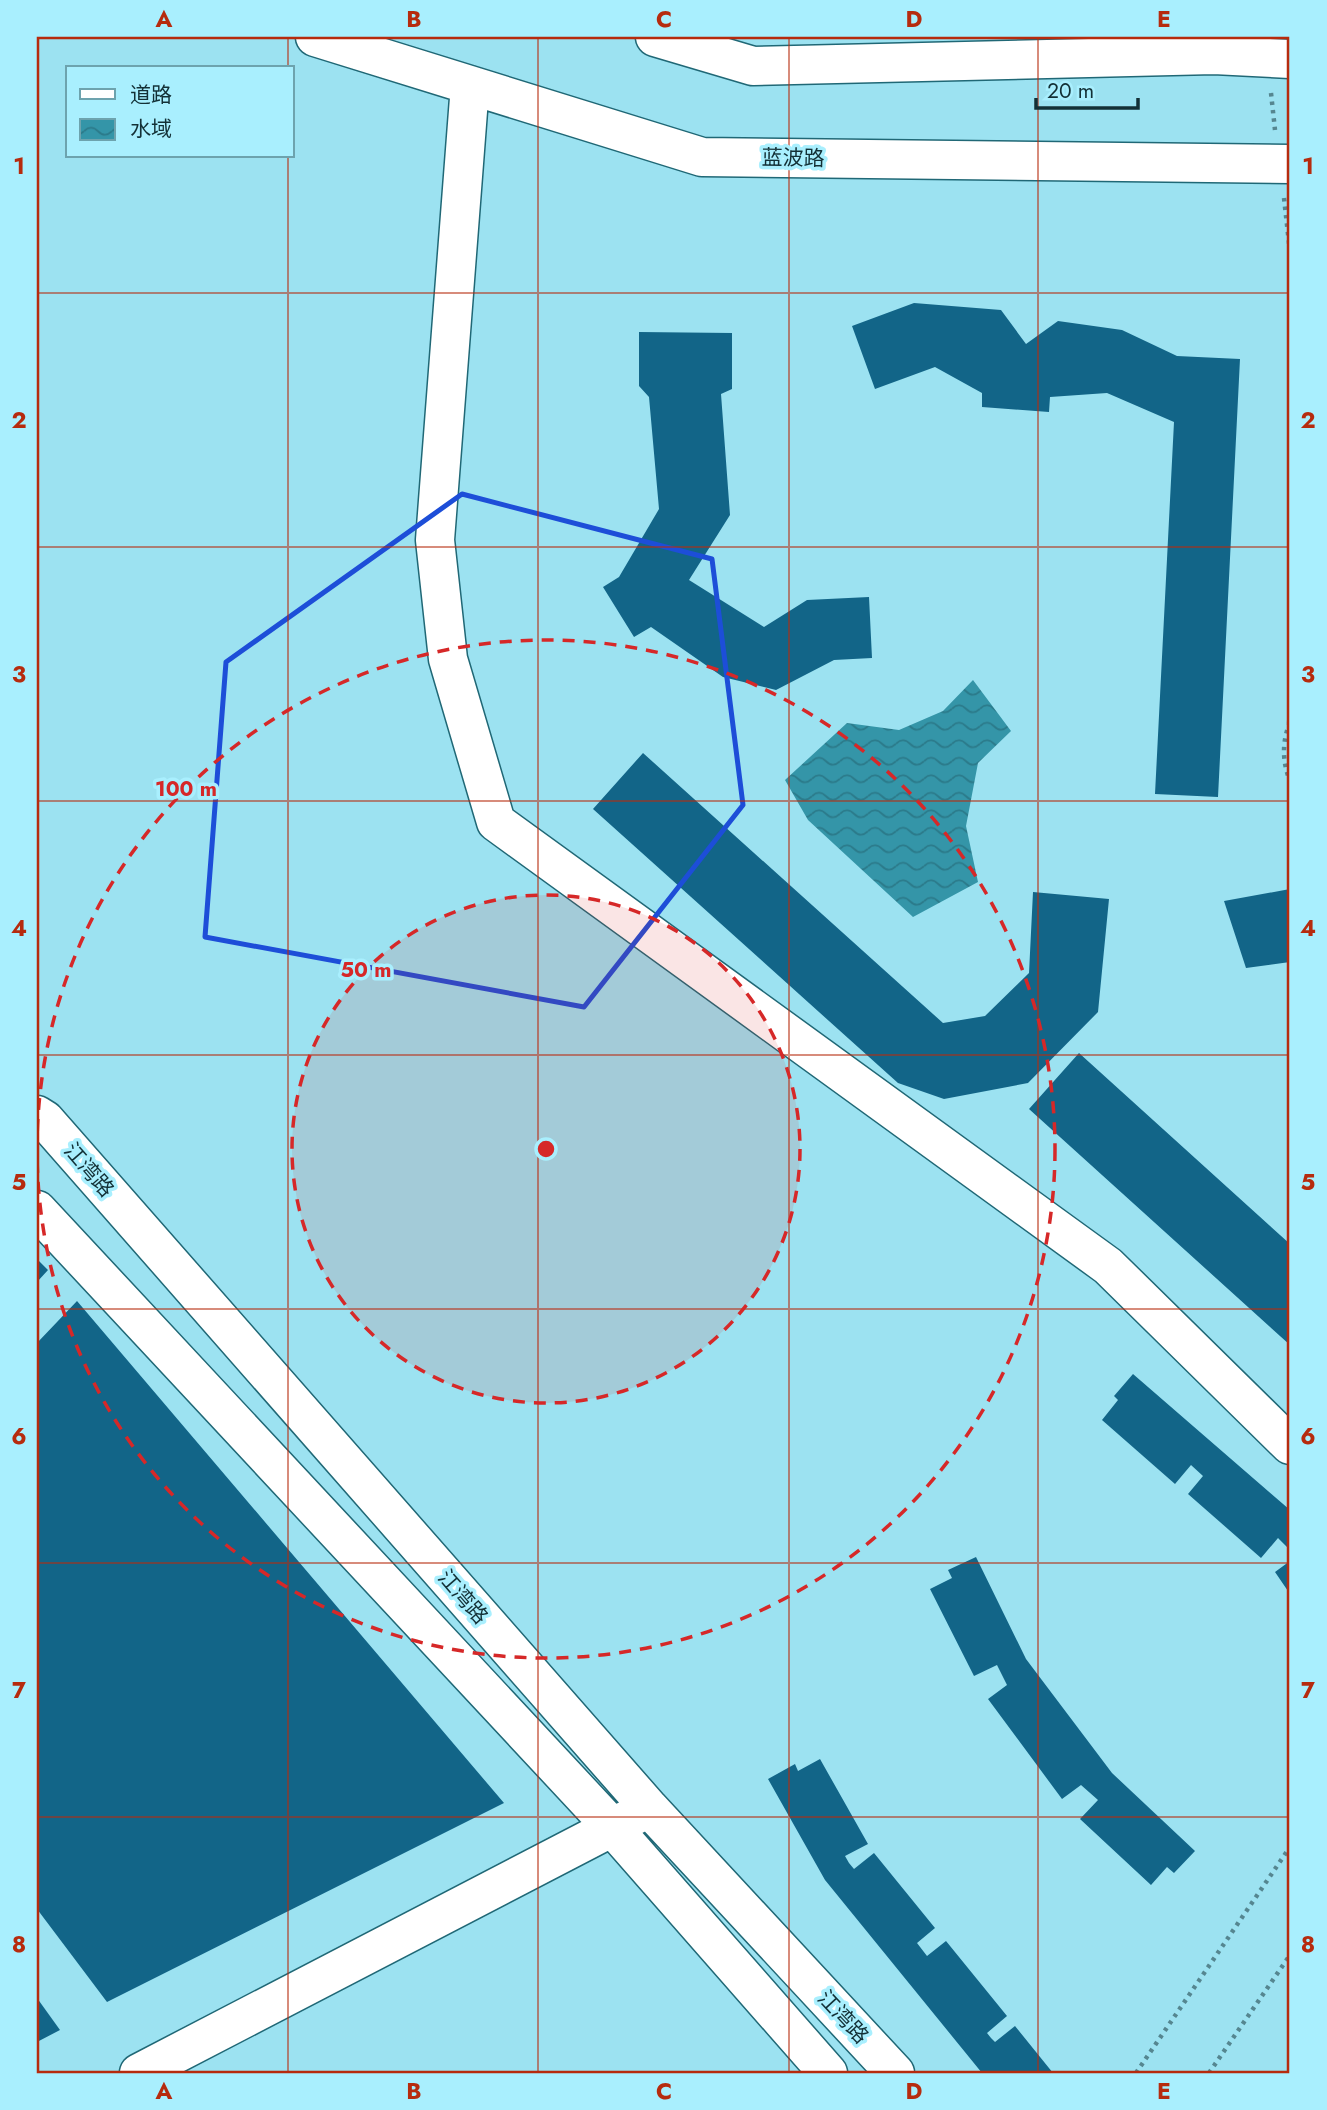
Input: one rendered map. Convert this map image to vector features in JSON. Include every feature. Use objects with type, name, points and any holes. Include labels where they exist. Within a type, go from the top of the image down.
[{"type":"street","name":"蓝波路","points":[[315,37],[702,157],[1290,164]]},
{"type":"street","points":[[655,37],[753,66],[1214,55],[1290,59]]},
{"type":"street","points":[[470,85],[435,540],[447,659],[496,822],[1108,1266],[1290,1445]]},
{"type":"street","name":"江湾路","points":[[37,1115],[46,1120],[649,1808],[895,2073]]},
{"type":"street","points":[[37,1210],[613,1828],[828,2073]]},
{"type":"street","points":[[139,2073],[649,1808]]},
{"type":"path","points":[[1290,707],[1290,723],[1284,741],[1284,760],[1290,780]]},
{"type":"path","points":[[1136,2073],[1290,1847]]},
{"type":"path","points":[[1209,2073],[1290,1955]]},
{"type":"highlighted area","points":[[462,494],[712,559],[743,805],[584,1007],[205,937],[226,662]]},
{"type":"water","points":[[973,680],[1011,731],[978,763],[966,826],[978,882],[913,917],[808,820],[785,780],[847,723],[899,730],[943,711]]},
{"type":"building","points":[[914,303],[1001,310],[1026,344],[1058,321],[1122,330],[1177,356],[1240,359],[1218,797],[1155,794],[1174,422],[1107,393],[1050,397],[1049,412],[982,407],[982,393],[935,367],[875,389],[852,326]]},
{"type":"building","points":[[639,332],[732,333],[732,389],[721,394],[730,515],[689,580],[764,627],[807,600],[869,597],[872,658],[834,660],[776,690],[723,677],[651,627],[634,637],[603,587],[619,577],[659,509],[649,397],[639,386]]},
{"type":"building","points":[[643,753],[943,1023],[985,1016],[1029,973],[1033,892],[1109,899],[1098,1012],[1028,1083],[944,1099],[898,1083],[593,809]]},
{"type":"building","points":[[1290,889],[1290,962],[1246,968],[1224,901]]},
{"type":"building","points":[[1079,1053],[1290,1244],[1290,1345],[1029,1109]]},
{"type":"building","points":[[37,1259],[48,1270],[37,1282]]},
{"type":"building","points":[[77,1301],[504,1803],[107,2002],[37,1909],[37,1343]]},
{"type":"building","points":[[1133,1374],[1290,1510],[1290,1550],[1278,1538],[1261,1558],[1188,1494],[1203,1476],[1191,1465],[1175,1484],[1102,1420],[1118,1400],[1114,1396]]},
{"type":"building","points":[[976,1557],[1026,1659],[1112,1773],[1195,1851],[1174,1873],[1167,1867],[1151,1885],[1080,1819],[1098,1800],[1081,1785],[1062,1799],[988,1699],[1007,1685],[997,1665],[974,1676],[930,1589],[952,1578],[948,1570]]},
{"type":"building","points":[[1290,1561],[1290,1594],[1275,1572]]},
{"type":"building","points":[[820,1759],[868,1844],[845,1856],[849,1863],[854,1869],[874,1853],[935,1928],[917,1943],[927,1956],[946,1941],[1007,2016],[987,2033],[991,2038],[995,2042],[1015,2026],[1053,2073],[982,2073],[825,1880],[768,1779],[795,1764],[798,1771]]},
{"type":"building","points":[[37,1998],[60,2030],[37,2042]]}]
